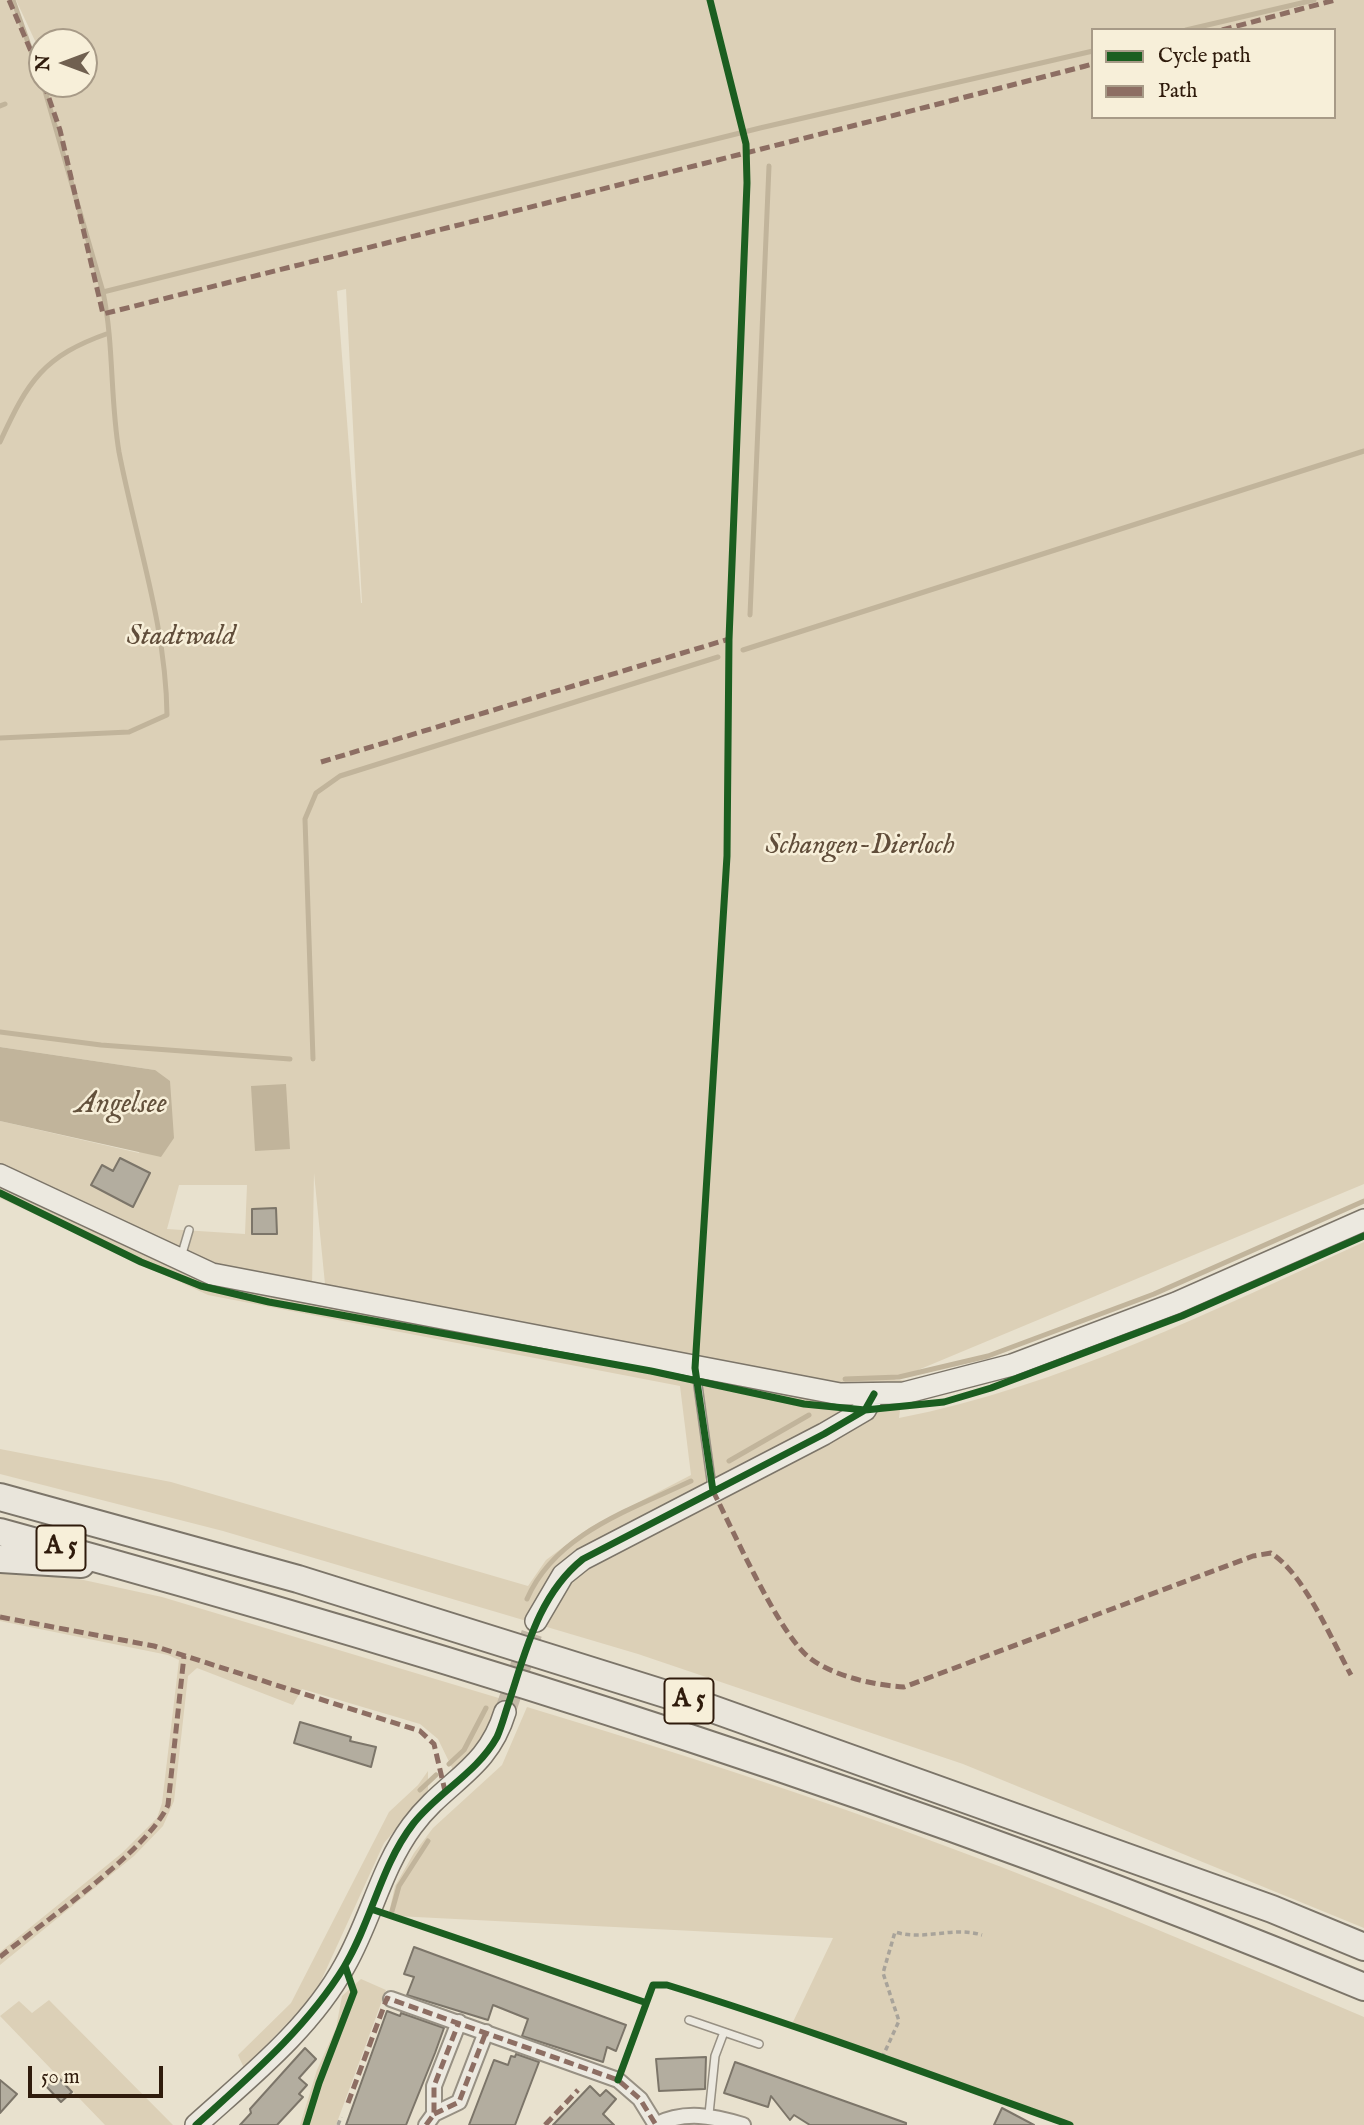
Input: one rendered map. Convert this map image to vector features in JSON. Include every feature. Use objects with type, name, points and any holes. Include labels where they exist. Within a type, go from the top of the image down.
[{"type":"highway","name":"A 5","points":[[0,1497],[298,1578],[707,1707],[1234,1895],[1364,1947]]},
{"type":"highway","name":"A 5","points":[[0,1531],[430,1655],[699,1741],[982,1840],[1264,1945],[1364,1987]]},
{"type":"highway","points":[[0,1559],[24,1563],[121,1565]]},
{"type":"street","points":[[0,1175],[212,1275],[840,1395],[904,1393],[1012,1365],[1176,1303],[1364,1220]]},
{"type":"street","points":[[536,1622],[563,1575],[583,1559],[824,1434],[865,1410],[874,1394]]},
{"type":"street","points":[[824,1434],[840,1395]]},
{"type":"street","points":[[196,2125],[284,2044],[316,2006],[345,1966],[394,1853],[413,1824],[486,1754],[498,1734],[505,1712]]},
{"type":"street","points":[[391,1999],[618,2080],[640,2099],[655,2125],[675,2118],[709,2114],[743,2125]]},
{"type":"street","points":[[430,2119],[434,2086],[459,2022]]},
{"type":"street","points":[[430,2119],[459,2102],[486,2032]]},
{"type":"lane","points":[[180,1261],[189,1230]]},
{"type":"lane","points":[[695,1368],[713,1491]]},
{"type":"lane","points":[[689,2020],[760,2044]]},
{"type":"lane","points":[[709,2114],[715,2056],[724,2032]]},
{"type":"path","points":[[883,2059],[899,2021],[883,1973],[895,1932],[913,1938],[964,1930],[982,1935]]},
{"type":"path","points":[[870,2053],[895,2063]]},
{"type":"path","points":[[338,2125],[341,2118]]},
{"type":"green space","name":"Schangen-Dierloch","points":[[0,0],[9,0],[28,42],[28,98],[98,98],[98,28],[29,28],[16,0],[1364,0],[1364,1184],[894,1380],[904,1380],[899,1418],[1019,1387],[1136,1344],[1364,1242],[1364,1928],[963,1764],[638,1654],[223,1531],[0,1474],[0,1449],[171,1482],[528,1586],[546,1560],[589,1528],[691,1475],[680,1386],[208,1295],[0,1198],[0,1121],[139,1153],[155,1070],[0,1047]],"holes":[[[346,289],[362,603],[337,291]],[[314,1173],[325,1284],[772,1370],[312,1287]],[[179,1185],[247,1185],[245,1234],[167,1229]]]},
{"type":"green space","points":[[0,1571],[79,1579],[162,1597],[502,1699],[499,1711],[463,1767],[454,1772],[438,1739],[420,1724],[302,1689],[293,1705],[197,1668],[188,1676],[174,1801],[163,1826],[134,1856],[0,1965],[0,1952],[122,1853],[157,1818],[162,1803],[179,1660],[168,1655],[0,1621]]},
{"type":"green space","points":[[527,1707],[739,1774],[948,1847],[1105,1908],[1364,2017],[1364,2125],[1070,2125],[946,2083],[792,2024],[833,1938],[396,1916],[389,1913],[395,1886],[414,1853],[433,1828],[502,1765]]},
{"type":"green space","points":[[428,1771],[428,1792],[384,1843],[315,1994],[244,2068],[238,2055],[291,2003],[389,1812],[418,1785]]},
{"type":"green space","points":[[361,1979],[386,1990],[336,2125],[300,2125],[317,2070],[336,2028],[342,1996]]},
{"type":"green space","points":[[49,2000],[173,2125],[105,2125],[0,2016],[19,2001],[32,2013]]},
{"type":"water","name":"Angelsee","points":[[0,1047],[155,1070],[170,1081],[174,1138],[161,1157],[0,1121]]},
{"type":"water","points":[[286,1084],[290,1149],[255,1151],[251,1086]]},
{"type":"building","points":[[120,1158],[150,1173],[133,1207],[91,1185],[102,1165],[113,1171]]},
{"type":"building","points":[[276,1208],[277,1234],[252,1234],[252,1209]]},
{"type":"building","points":[[300,1722],[351,1737],[350,1741],[376,1747],[371,1767],[294,1743]]},
{"type":"building","points":[[414,1947],[626,2025],[616,2051],[607,2047],[603,2062],[522,2036],[528,2019],[493,2005],[488,2020],[407,1995],[414,1977],[404,1974]]},
{"type":"building","points":[[387,2011],[444,2028],[406,2125],[346,2125]]},
{"type":"building","points":[[305,2048],[316,2059],[299,2078],[307,2085],[299,2094],[303,2097],[277,2125],[240,2125],[251,2113],[250,2109]]},
{"type":"building","points":[[516,2054],[539,2062],[515,2125],[469,2125],[494,2060],[508,2065],[511,2056],[515,2057]]},
{"type":"building","points":[[706,2057],[705,2089],[659,2091],[656,2059]]},
{"type":"building","points":[[735,2062],[906,2125],[810,2125],[794,2115],[790,2120],[771,2096],[768,2107],[724,2093]]},
{"type":"building","points":[[57,2076],[72,2092],[61,2102],[46,2086]]},
{"type":"building","points":[[0,2080],[17,2094],[0,2113]]},
{"type":"building","points":[[590,2086],[600,2096],[606,2090],[616,2099],[603,2114],[614,2125],[553,2125]]},
{"type":"building","points":[[1002,2108],[1034,2125],[994,2125]]},
{"type":"waterway","points":[[13,0],[28,42]]},
{"type":"waterway","points":[[1195,28],[1314,0]]},
{"type":"waterway","points":[[47,98],[103,292],[760,128],[1091,51]]},
{"type":"waterway","points":[[0,106],[5,104]]},
{"type":"waterway","points":[[750,615],[769,166]]},
{"type":"waterway","points":[[0,738],[129,732],[167,715],[156,615],[119,452],[103,292]]},
{"type":"waterway","points":[[0,442],[20,402],[40,373],[68,351],[109,333]]},
{"type":"waterway","points":[[743,650],[1364,451]]},
{"type":"waterway","points":[[313,1059],[305,819],[316,793],[340,776],[718,657]]},
{"type":"waterway","points":[[0,1032],[101,1045],[290,1059]]},
{"type":"waterway","points":[[845,1379],[899,1377],[988,1356],[1154,1294],[1364,1201]]},
{"type":"waterway","points":[[729,1461],[809,1415]]},
{"type":"waterway","points":[[527,1599],[540,1576],[556,1557],[575,1541],[620,1514],[691,1481]]},
{"type":"waterway","points":[[449,1764],[464,1750],[486,1708]]},
{"type":"waterway","points":[[420,1790],[436,1775]]},
{"type":"waterway","points":[[392,1911],[399,1886],[428,1841]]},
{"type":"tunnel","points":[[505,1712],[536,1621]]},
{"type":"marked path","points":[[9,0],[28,44]]},
{"type":"marked path","points":[[1230,28],[1335,0]]},
{"type":"marked path","points":[[49,98],[60,130],[103,314],[1091,65]]},
{"type":"marked path","points":[[321,762],[729,639]]},
{"type":"marked path","points":[[713,1491],[785,1629],[811,1659],[832,1671],[856,1679],[904,1687],[1253,1556],[1271,1553],[1295,1576],[1306,1592],[1351,1675]]},
{"type":"marked path","points":[[0,1617],[154,1646],[420,1731],[434,1744],[445,1791]]},
{"type":"marked path","points":[[0,1957],[117,1864],[157,1823],[168,1805],[184,1656]]},
{"type":"marked path","points":[[348,2103],[387,1998],[618,2080],[640,2099],[656,2125]]},
{"type":"marked path","points":[[426,2125],[434,2114],[434,2086],[459,2022]]},
{"type":"marked path","points":[[434,2114],[459,2102],[486,2032]]},
{"type":"marked path","points":[[545,2125],[578,2090]]},
{"type":"cycle path","points":[[710,0],[746,144],[747,183],[729,639],[727,856],[695,1368],[713,1491]]},
{"type":"cycle path","points":[[0,1193],[141,1262],[201,1286],[269,1302],[651,1371],[804,1404],[865,1410],[944,1402],[991,1388],[1182,1316],[1364,1236]]},
{"type":"cycle path","points":[[196,2125],[276,2051],[329,1990],[354,1949],[392,1858],[413,1824],[479,1761],[497,1737],[536,1624],[555,1589],[568,1573],[583,1559],[824,1434],[865,1410],[874,1394]]},
{"type":"cycle path","points":[[371,1909],[644,2002]]},
{"type":"cycle path","points":[[306,2125],[354,1992],[345,1966]]},
{"type":"cycle path","points":[[618,2080],[653,1985],[667,1985],[819,2035],[1070,2125]]},
{"type":"park label","name":"Stadtwald","points":[[181,638]]}]
